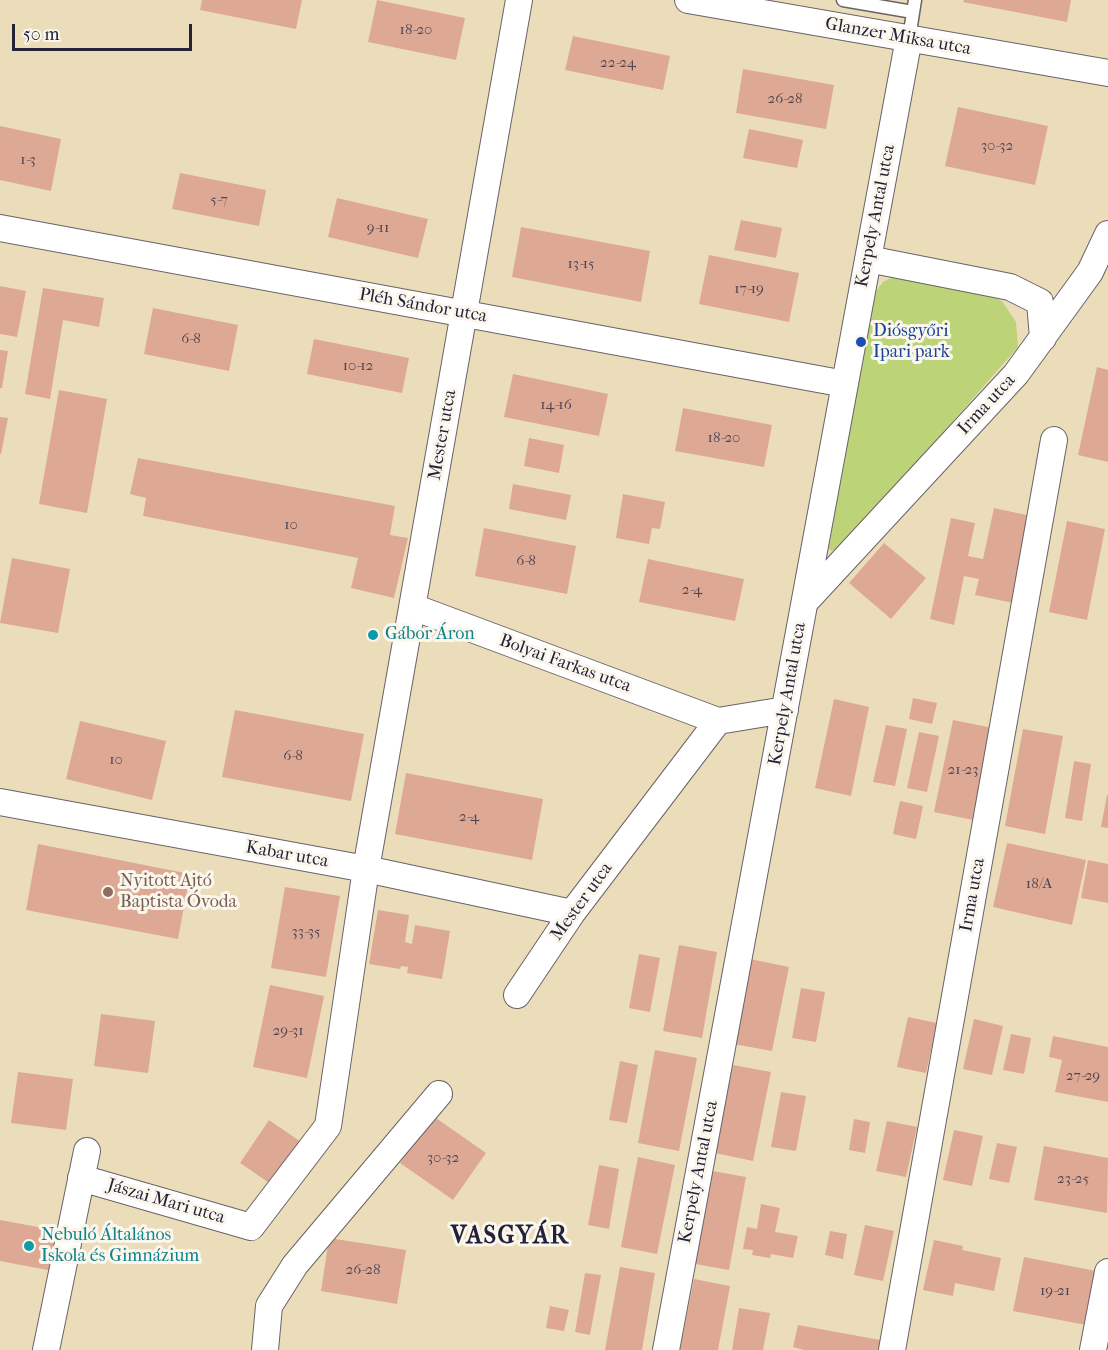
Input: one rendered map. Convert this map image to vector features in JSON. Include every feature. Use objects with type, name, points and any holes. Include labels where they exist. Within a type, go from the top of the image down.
[{"type":"street","name":"Mester utca","points":[[251,1227],[328,1126],[366,869],[519,0]]},
{"type":"street","name":"Glanzer Miksa utca","points":[[688,0],[769,7],[909,38],[1108,73]]},
{"type":"street","name":"Kerpely Antal utca","points":[[666,1350],[909,38]]},
{"type":"street","name":"Pléh Sándor utca","points":[[0,228],[845,384]]},
{"type":"street","name":"Irma utca","points":[[805,602],[1016,374],[1090,272],[1108,234]]},
{"type":"street","points":[[868,259],[1010,287],[1040,302],[1043,338]]},
{"type":"street","name":"Irma utca","points":[[892,1350],[1054,440]]},
{"type":"street","name":"Bolyai Farkas utca","points":[[413,607],[718,721]]},
{"type":"street","points":[[718,721],[785,710]]},
{"type":"street","name":"Mester utca","points":[[517,995],[572,913],[718,721]]},
{"type":"street","name":"Kabar utca","points":[[0,802],[366,869],[572,913]]},
{"type":"street","points":[[265,1350],[269,1306],[295,1265],[439,1094]]},
{"type":"street","name":"Jászai Mari utca","points":[[46,1350],[87,1151]]},
{"type":"street","name":"Jászai Mari utca","points":[[81,1178],[251,1227]]},
{"type":"street","points":[[1093,1350],[1108,1272]]},
{"type":"lane","points":[[843,0],[914,6],[909,38]]},
{"type":"green space","points":[[897,275],[979,290],[1002,301],[1016,322],[1018,347],[841,549],[831,551],[826,545],[874,294],[883,282]]},
{"type":"building","points":[[202,0],[302,0],[296,29],[200,10]]},
{"type":"building","points":[[377,0],[465,18],[456,60],[368,42]]},
{"type":"building","points":[[964,0],[1071,0],[1067,22],[963,2]]},
{"type":"building","points":[[573,36],[670,56],[663,90],[565,70]]},
{"type":"building","points":[[743,69],[834,85],[826,129],[736,113]]},
{"type":"building","points":[[958,107],[1048,126],[1035,185],[945,166]]},
{"type":"building","points":[[0,126],[61,139],[51,191],[0,180]]},
{"type":"building","points":[[749,129],[803,140],[797,168],[743,158]]},
{"type":"building","points":[[180,173],[266,190],[259,226],[172,209]]},
{"type":"building","points":[[337,198],[428,219],[418,258],[328,237]]},
{"type":"building","points":[[741,220],[782,228],[776,258],[734,250]]},
{"type":"building","points":[[521,227],[650,251],[641,302],[512,277]]},
{"type":"building","points":[[709,255],[799,273],[789,322],[699,304]]},
{"type":"building","points":[[0,286],[26,291],[17,337],[0,334]]},
{"type":"building","points":[[43,288],[104,298],[99,327],[63,320],[50,399],[25,394]]},
{"type":"building","points":[[153,308],[238,325],[229,371],[144,354]]},
{"type":"building","points":[[314,339],[409,358],[402,393],[307,374]]},
{"type":"building","points":[[0,350],[8,351],[2,388],[0,388]]},
{"type":"building","points":[[1097,367],[1108,370],[1108,462],[1078,455]]},
{"type":"building","points":[[513,374],[608,394],[599,436],[504,417]]},
{"type":"building","points":[[59,390],[107,399],[87,513],[39,504]]},
{"type":"building","points":[[683,408],[772,425],[764,467],[675,451]]},
{"type":"building","points":[[0,417],[8,418],[1,454],[0,454]]},
{"type":"building","points":[[529,438],[564,445],[559,473],[524,466]]},
{"type":"building","points":[[138,458],[395,506],[390,535],[408,538],[394,598],[351,588],[358,558],[143,516],[146,498],[130,494]]},
{"type":"building","points":[[513,484],[571,495],[566,520],[509,509]]},
{"type":"building","points":[[623,494],[665,502],[660,529],[652,528],[649,544],[616,538]]},
{"type":"building","points":[[994,508],[1031,516],[1013,603],[975,595],[979,579],[964,576],[954,625],[930,619],[951,518],[975,523],[968,556],[983,559]]},
{"type":"building","points":[[1067,521],[1105,529],[1087,620],[1049,612]]},
{"type":"building","points":[[484,528],[576,546],[567,594],[475,576]]},
{"type":"building","points":[[884,543],[926,578],[891,619],[849,583]]},
{"type":"building","points":[[12,558],[70,569],[58,633],[0,623]]},
{"type":"building","points":[[648,559],[744,579],[735,621],[639,602]]},
{"type":"building","points":[[913,698],[937,703],[932,724],[909,719]]},
{"type":"building","points":[[834,699],[869,707],[851,796],[815,788]]},
{"type":"building","points":[[235,710],[364,734],[351,801],[222,777]]},
{"type":"building","points":[[953,720],[993,728],[973,820],[934,812]]},
{"type":"building","points":[[80,721],[166,741],[152,800],[66,779]]},
{"type":"building","points":[[886,725],[907,729],[895,786],[873,782]]},
{"type":"building","points":[[1023,729],[1063,736],[1045,834],[1005,826]]},
{"type":"building","points":[[919,732],[939,736],[927,792],[907,788]]},
{"type":"building","points":[[1074,761],[1091,764],[1082,821],[1065,818]]},
{"type":"building","points":[[406,773],[543,799],[532,860],[395,834]]},
{"type":"building","points":[[1108,795],[1108,828],[1101,827]]},
{"type":"building","points":[[900,801],[923,806],[916,839],[893,834]]},
{"type":"building","points":[[1007,843],[1086,860],[1072,925],[993,907]]},
{"type":"building","name":"Nyitott Ajtó Baptista Óvoda","points":[[38,844],[190,874],[178,939],[26,910]]},
{"type":"building","points":[[1088,860],[1108,864],[1108,903],[1081,898]]},
{"type":"building","points":[[285,887],[340,896],[326,977],[271,968]]},
{"type":"building","points":[[378,910],[409,915],[405,942],[412,944],[415,925],[450,931],[442,979],[407,973],[408,967],[401,966],[400,969],[369,964]]},
{"type":"building","points":[[679,945],[717,952],[702,1038],[663,1031]]},
{"type":"building","points":[[639,954],[660,958],[650,1012],[629,1008]]},
{"type":"building","points":[[750,959],[789,967],[772,1051],[733,1044]]},
{"type":"building","points":[[270,985],[324,996],[307,1078],[253,1067]]},
{"type":"building","points":[[801,988],[825,992],[816,1042],[792,1038]]},
{"type":"building","points":[[101,1014],[155,1021],[148,1073],[94,1066]]},
{"type":"building","points":[[908,1017],[937,1023],[926,1073],[897,1067]]},
{"type":"building","points":[[974,1019],[1003,1026],[992,1075],[963,1069]]},
{"type":"building","points":[[1011,1034],[1031,1038],[1024,1074],[1003,1070]]},
{"type":"building","points":[[1053,1036],[1108,1047],[1108,1102],[1055,1092],[1062,1060],[1049,1057]]},
{"type":"building","points":[[655,1050],[697,1058],[679,1151],[638,1143]]},
{"type":"building","points":[[620,1061],[638,1065],[627,1123],[609,1120]]},
{"type":"building","points":[[733,1065],[771,1072],[753,1161],[715,1153]]},
{"type":"building","points":[[18,1072],[73,1079],[66,1130],[11,1123]]},
{"type":"building","points":[[781,1092],[806,1096],[796,1151],[771,1147]]},
{"type":"building","points":[[433,1116],[486,1153],[453,1200],[400,1163]]},
{"type":"building","points":[[854,1119],[870,1122],[865,1153],[849,1150]]},
{"type":"building","points":[[269,1120],[307,1146],[278,1189],[240,1163]]},
{"type":"building","points":[[887,1121],[917,1127],[906,1177],[876,1171]]},
{"type":"building","points":[[954,1130],[983,1136],[972,1186],[943,1180]]},
{"type":"building","points":[[997,1143],[1017,1147],[1009,1183],[989,1179]]},
{"type":"building","points":[[1044,1146],[1108,1158],[1107,1213],[1034,1200]]},
{"type":"building","points":[[638,1157],[675,1165],[657,1254],[621,1247]]},
{"type":"building","points":[[599,1165],[619,1169],[609,1229],[588,1225]]},
{"type":"building","points":[[713,1171],[746,1177],[729,1270],[695,1264]]},
{"type":"building","points":[[761,1204],[780,1208],[775,1232],[798,1236],[793,1258],[771,1254],[770,1258],[752,1255],[753,1250],[743,1249],[747,1227],[757,1229]]},
{"type":"building","name":"Nebuló Általános Iskola és Gimnázium","points":[[0,1220],[60,1231],[53,1271],[0,1261]]},
{"type":"building","points":[[865,1225],[894,1231],[883,1281],[854,1275]]},
{"type":"building","points":[[830,1231],[847,1234],[843,1259],[825,1255]]},
{"type":"building","points":[[329,1238],[406,1250],[397,1304],[321,1291]]},
{"type":"building","points":[[934,1240],[963,1246],[962,1250],[1001,1258],[994,1291],[955,1283],[953,1296],[923,1290]]},
{"type":"building","points":[[1024,1257],[1096,1271],[1086,1325],[1013,1311]]},
{"type":"building","points":[[620,1267],[655,1273],[642,1350],[605,1350]]},
{"type":"building","points":[[585,1273],[601,1275],[590,1335],[575,1332]]},
{"type":"building","points":[[694,1279],[730,1286],[718,1350],[680,1350]]},
{"type":"building","points":[[550,1306],[569,1310],[564,1331],[546,1328]]},
{"type":"building","points":[[739,1308],[770,1313],[763,1350],[732,1350]]},
{"type":"building","points":[[798,1325],[880,1340],[879,1350],[804,1350],[793,1347]]},
{"type":"place","name":"Diósgyőri Ipari park","points":[[861,342]]},
{"type":"place","name":"Gábor Áron","points":[[373,635]]},
{"type":"place","name":"Nyitott Ajtó Baptista Óvoda","points":[[108,892]]},
{"type":"place","name":"Nebuló Általános Iskola és Gimnázium","points":[[29,1246]]},
{"type":"district","name":"VASGYÁR","points":[[510,1237]]}]
